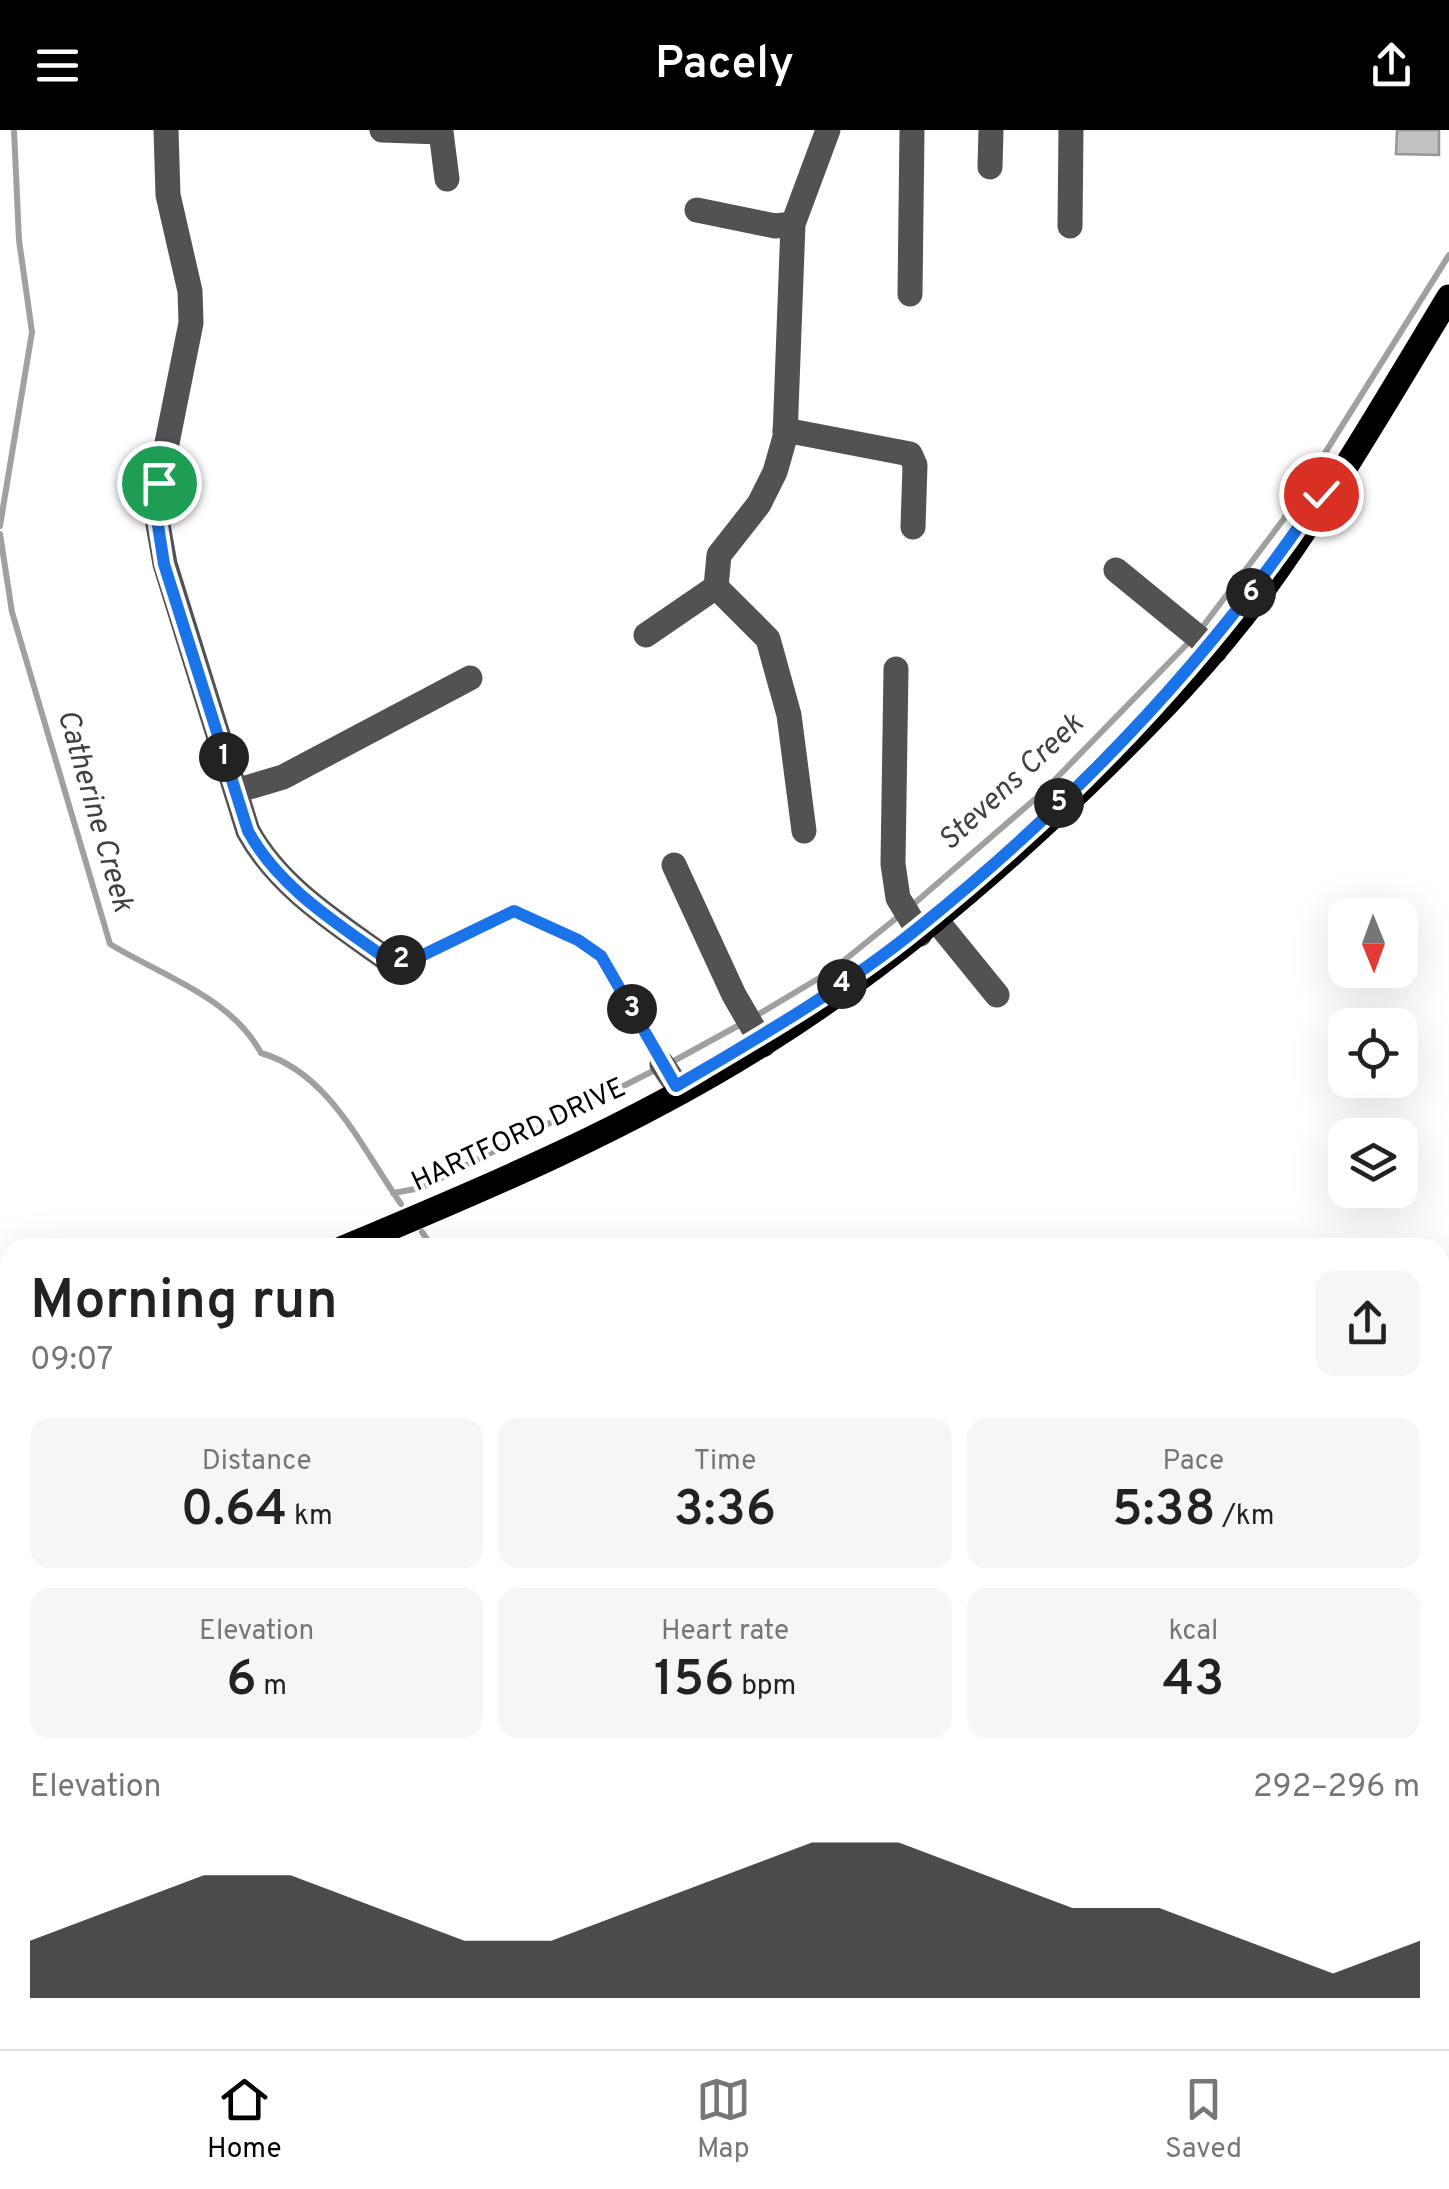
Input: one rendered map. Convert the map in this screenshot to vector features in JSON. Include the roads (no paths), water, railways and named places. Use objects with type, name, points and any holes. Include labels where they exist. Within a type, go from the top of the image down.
[{"type":"main road","name":"HARTFORD DRIVE","points":[[366,1238],[564,1152],[1014,854],[1150,722],[1202,642],[1263,590],[1445,311]]},
{"type":"street","points":[[166,130],[168,196],[190,290],[191,324],[159,483],[157,519],[164,564],[255,843],[284,880],[388,960]]},
{"type":"street","points":[[382,130],[441,132],[447,179]]},
{"type":"street","points":[[716,588],[719,555],[759,504],[775,472],[785,430],[793,224],[828,130]]},
{"type":"street","points":[[910,294],[912,130]]},
{"type":"street","points":[[990,168],[991,130]]},
{"type":"street","points":[[1070,226],[1071,130]]},
{"type":"street","points":[[697,210],[775,226],[793,224]]},
{"type":"street","points":[[785,430],[910,454],[915,466],[913,527]]},
{"type":"street","points":[[1116,570],[1202,642]]},
{"type":"street","points":[[646,636],[716,588]]},
{"type":"street","points":[[716,588],[768,639],[788,715],[804,831]]},
{"type":"street","points":[[896,669],[892,864],[918,920],[997,995]]},
{"type":"street","points":[[236,791],[282,776],[470,678]]},
{"type":"street","points":[[674,865],[753,1028]]},
{"type":"waterway","name":"Catherine Creek","points":[[0,526],[32,332],[19,240],[14,130]]},
{"type":"waterway","name":"Stevens Creek","points":[[1201,629],[1283,520],[1449,255]]},
{"type":"waterway","name":"Catherine Creek","points":[[0,534],[12,612],[110,944],[214,1002],[248,1034],[261,1053],[306,1077],[342,1115],[401,1204]]},
{"type":"waterway","name":"Stevens Creek","points":[[909,908],[1042,793],[1193,638]]},
{"type":"waterway","name":"Stevens Creek","points":[[754,1017],[831,971],[899,916]]},
{"type":"waterway","name":"Stevens Creek","points":[[670,1063],[743,1023]]},
{"type":"waterway","name":"Stevens Creek","points":[[393,1193],[421,1188],[659,1068]]},
{"type":"waterway","name":"Catherine Creek","points":[[422,1232],[426,1238]]}]
